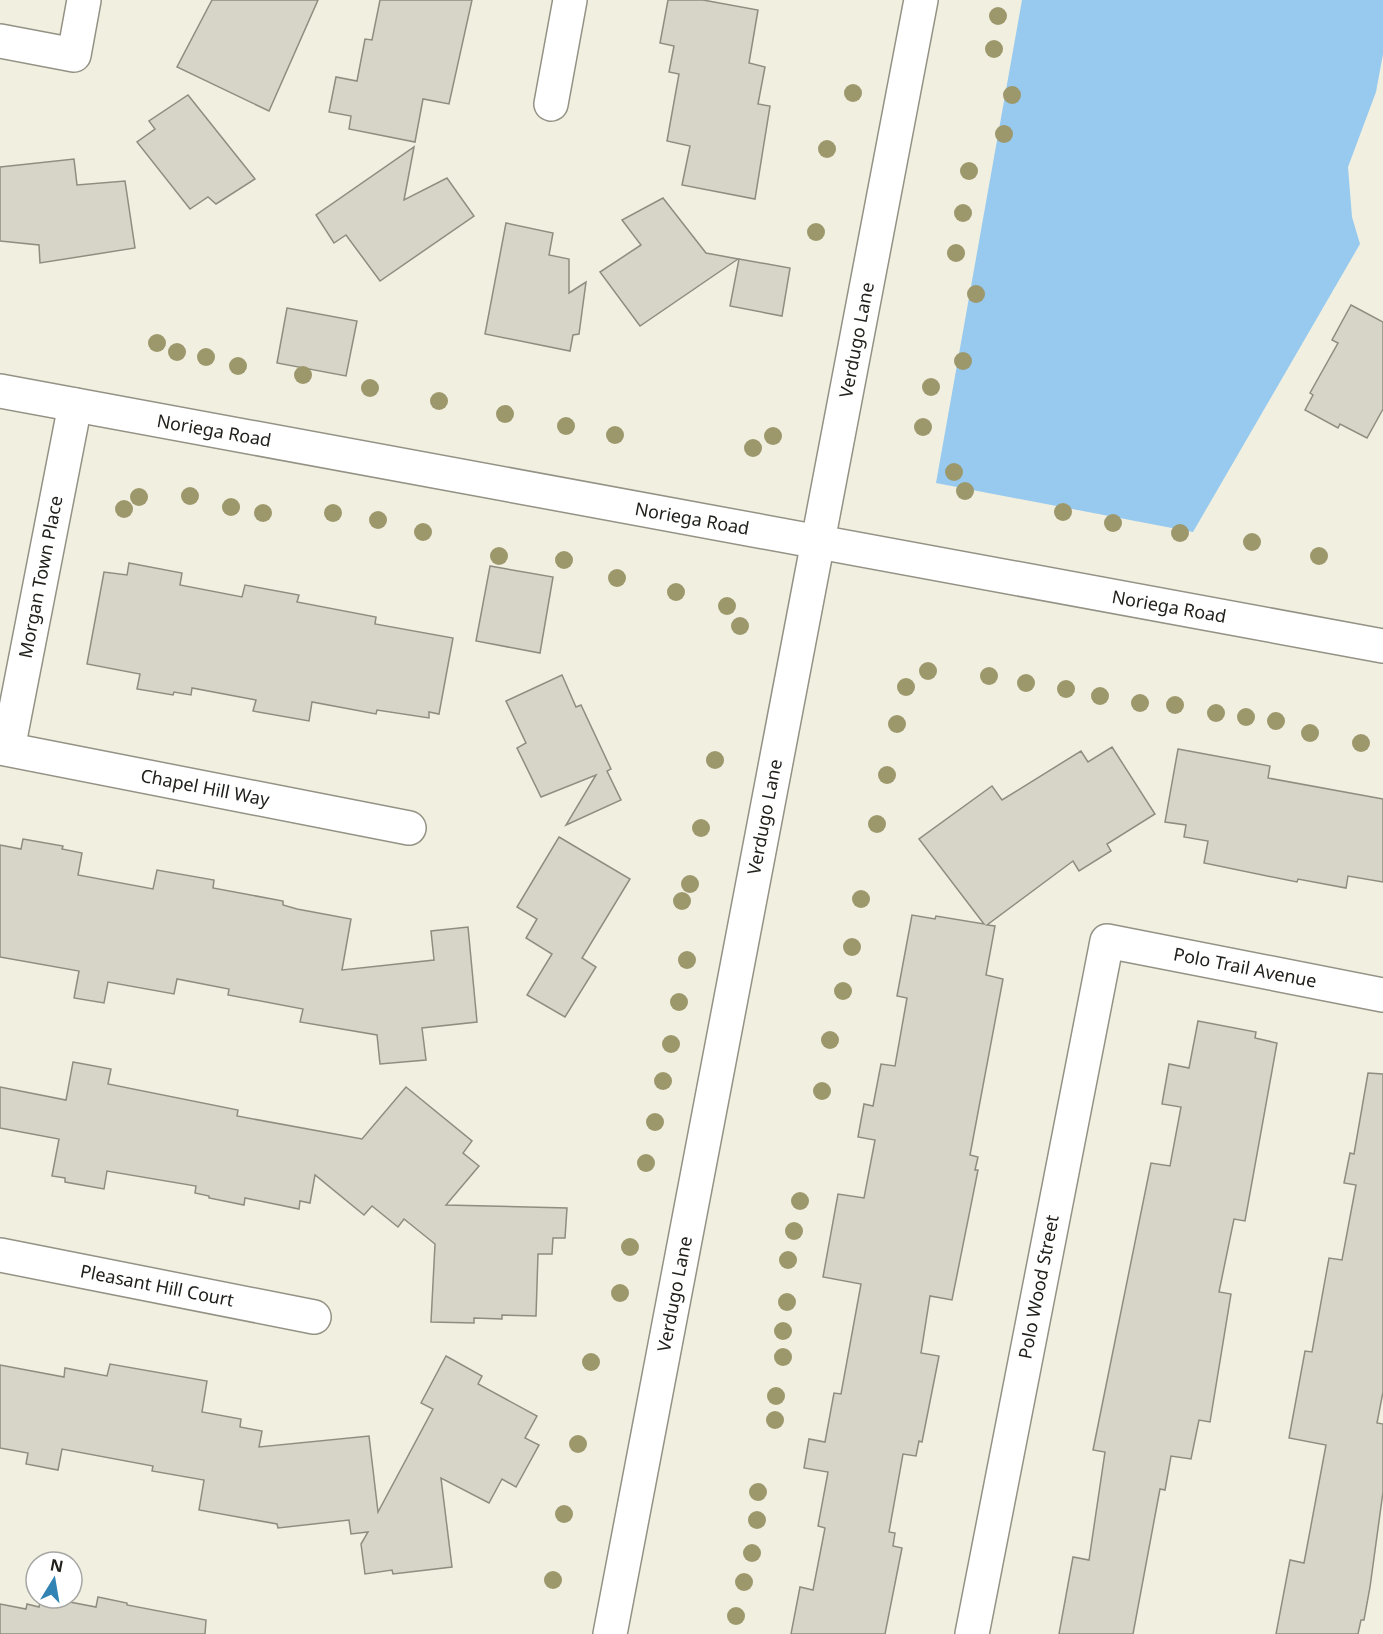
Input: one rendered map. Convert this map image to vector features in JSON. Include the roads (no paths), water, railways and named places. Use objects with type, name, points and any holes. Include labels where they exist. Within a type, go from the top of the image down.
[{"type":"street","points":[[0,41],[74,55],[84,0]]},
{"type":"street","points":[[551,104],[570,0]]},
{"type":"street","name":"Verdugo Lane","points":[[610,1634],[921,0]]},
{"type":"street","name":"Noriega Road","points":[[0,391],[1383,646]]},
{"type":"street","name":"Morgan Town Place","points":[[4,748],[75,405]]},
{"type":"street","name":"Chapel Hill Way","points":[[4,748],[409,828]]},
{"type":"street","name":"Polo Trail Avenue","points":[[1107,941],[1383,995]]},
{"type":"street","name":"Polo Wood Street","points":[[972,1634],[1107,941]]},
{"type":"street","name":"Pleasant Hill Court","points":[[0,1255],[314,1317]]},
{"type":"water","points":[[1022,0],[1383,0],[1383,54],[1376,92],[1348,167],[1352,217],[1360,244],[1193,532],[936,483]]}]
